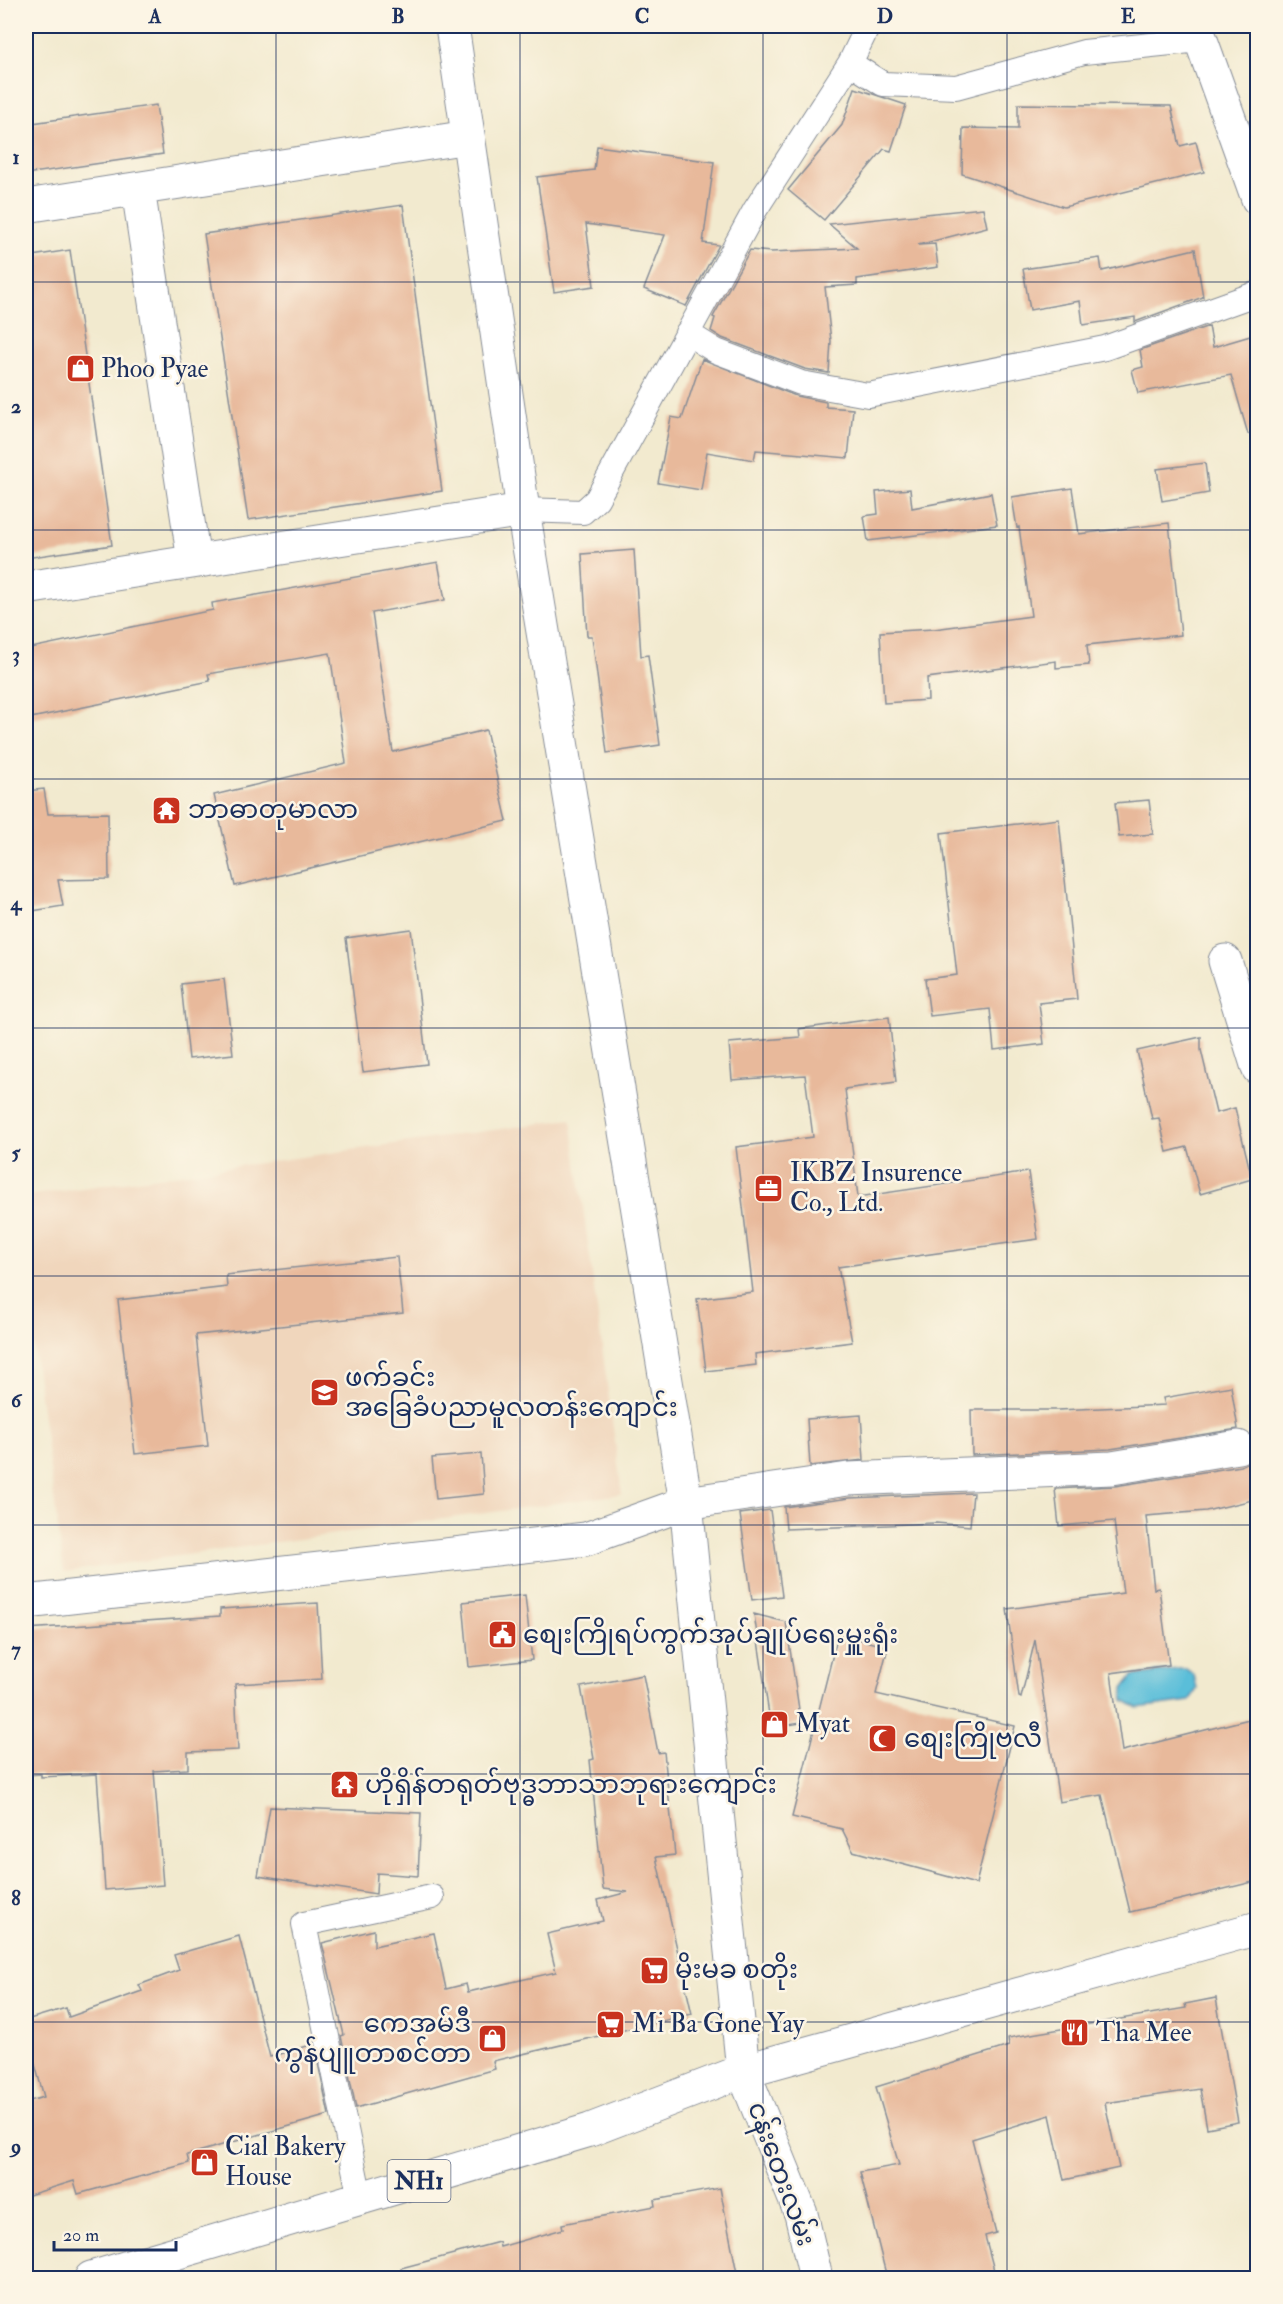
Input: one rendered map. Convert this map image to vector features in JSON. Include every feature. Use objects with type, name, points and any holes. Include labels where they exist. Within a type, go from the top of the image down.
[{"type":"main road","name":"ငန်းတေးလမ်း","points":[[452,26],[523,510],[686,1503],[742,2071],[801,2214],[816,2278]]},
{"type":"main road","points":[[1198,33],[1257,199]]},
{"type":"main road","points":[[26,206],[468,137]]},
{"type":"main road","points":[[138,189],[194,561]]},
{"type":"main road","points":[[26,588],[523,510]]},
{"type":"main road","points":[[1225,961],[1257,1068]]},
{"type":"main road","points":[[26,1602],[586,1539],[686,1503],[848,1479],[1112,1468],[1238,1447]]},
{"type":"main road","points":[[742,2071],[1257,1928]]},
{"type":"main road","name":"NH1","points":[[92,2278],[590,2130],[742,2071]]},
{"type":"lane","points":[[523,510],[583,512],[597,499],[754,210],[850,63],[868,26]]},
{"type":"lane","points":[[850,63],[883,84],[956,87],[1084,51],[1198,33]]},
{"type":"lane","points":[[687,333],[716,351],[801,383],[868,395],[1105,348],[1257,293]]},
{"type":"lane","points":[[360,2198],[304,1924],[432,1897]]},
{"type":"shaded area","name":"ဖက်ခင်း အခြေခံပညာမူလတန်းကျောင်း","points":[[571,1119],[622,1494],[64,1572],[26,1292],[26,1196]]},
{"type":"water","points":[[1186,1669],[1194,1675],[1197,1689],[1189,1701],[1137,1708],[1124,1700],[1123,1689],[1133,1676]]},
{"type":"building","points":[[855,88],[906,105],[891,151],[884,149],[824,220],[788,190],[842,125]]},
{"type":"building","points":[[1018,104],[1171,106],[1180,146],[1196,142],[1204,172],[1064,207],[962,174],[963,128],[1018,129]]},
{"type":"building","points":[[156,105],[163,154],[26,174],[26,124]]},
{"type":"building","points":[[597,146],[714,162],[703,243],[719,245],[686,306],[644,289],[665,235],[586,224],[594,286],[554,292],[537,177],[594,170]]},
{"type":"building","points":[[403,205],[442,491],[248,520],[204,234]]},
{"type":"building","points":[[983,208],[987,227],[918,245],[935,244],[938,267],[857,279],[857,285],[825,287],[831,341],[829,373],[805,369],[722,338],[711,331],[715,318],[713,317],[750,250],[771,252],[857,248],[829,224]]},
{"type":"building","points":[[1195,249],[1203,297],[1135,322],[1135,317],[1083,325],[1080,301],[1030,310],[1023,269],[1100,258],[1102,271]]},
{"type":"building","points":[[70,250],[112,545],[26,558],[26,257]]},
{"type":"building","points":[[1209,326],[1213,347],[1257,334],[1257,432],[1248,434],[1231,375],[1138,393],[1132,370],[1143,367],[1140,350]]},
{"type":"building","points":[[702,359],[796,396],[826,402],[826,407],[853,409],[848,458],[756,450],[754,460],[707,452],[701,490],[658,483],[671,417],[682,419]]},
{"type":"building","points":[[1205,463],[1209,493],[1162,501],[1157,469]]},
{"type":"building","points":[[1072,488],[1079,534],[1169,523],[1181,635],[1087,645],[1089,665],[1056,668],[1056,661],[927,678],[928,700],[884,703],[880,632],[934,629],[1031,616],[1019,527],[1017,528],[1012,497]]},
{"type":"building","points":[[910,489],[912,508],[991,493],[997,525],[868,541],[864,516],[878,514],[876,492]]},
{"type":"building","points":[[634,550],[641,656],[648,655],[660,745],[607,753],[592,636],[587,636],[582,554]]},
{"type":"building","points":[[438,562],[445,600],[372,613],[393,752],[486,730],[507,821],[235,886],[214,795],[346,763],[330,653],[208,674],[210,681],[26,719],[26,649],[213,610],[212,603]]},
{"type":"building","points":[[44,789],[48,814],[108,813],[109,879],[58,880],[63,906],[26,912],[26,791]]},
{"type":"building","points":[[1149,800],[1153,834],[1119,837],[1115,803]]},
{"type":"building","points":[[1059,819],[1077,999],[1039,1003],[1044,1044],[994,1050],[990,1009],[930,1016],[925,979],[957,975],[941,833]]},
{"type":"building","points":[[411,929],[427,1064],[363,1072],[346,938]]},
{"type":"building","points":[[224,979],[233,1054],[189,1059],[181,984]]},
{"type":"building","points":[[889,1017],[896,1082],[845,1089],[858,1197],[1028,1172],[1038,1239],[838,1267],[852,1342],[755,1354],[756,1365],[706,1371],[697,1299],[753,1292],[736,1147],[813,1137],[805,1075],[732,1080],[729,1043],[800,1037],[799,1029]]},
{"type":"building","points":[[1201,1037],[1201,1050],[1216,1113],[1235,1108],[1252,1179],[1200,1194],[1187,1147],[1167,1152],[1159,1118],[1152,1119],[1137,1051]]},
{"type":"building","points":[[397,1257],[403,1313],[196,1335],[208,1446],[135,1454],[118,1300],[227,1287],[226,1275]]},
{"type":"building","points":[[1231,1386],[1238,1429],[1110,1449],[972,1455],[971,1410],[1058,1410],[1165,1405],[1163,1398]]},
{"type":"building","points":[[861,1415],[864,1460],[810,1466],[807,1419]]},
{"type":"building","points":[[481,1454],[484,1494],[436,1499],[432,1458]]},
{"type":"building","points":[[1255,1455],[1257,1499],[1206,1511],[1146,1516],[1154,1589],[1159,1588],[1169,1665],[1111,1673],[1122,1751],[1257,1717],[1257,1881],[1130,1912],[1102,1795],[1059,1802],[1035,1640],[1021,1698],[1019,1697],[1007,1609],[1123,1593],[1114,1521],[1059,1526],[1055,1489],[1115,1486],[1241,1466]]},
{"type":"building","points":[[973,1493],[970,1526],[936,1523],[786,1529],[784,1507],[850,1498]]},
{"type":"building","points":[[770,1510],[782,1596],[752,1600],[740,1514]]},
{"type":"building","points":[[525,1595],[532,1660],[469,1667],[463,1602]]},
{"type":"building","points":[[318,1603],[322,1679],[235,1684],[238,1750],[188,1752],[188,1769],[154,1771],[163,1885],[105,1890],[97,1774],[41,1777],[41,1774],[26,1775],[26,1629],[220,1616],[220,1609]]},
{"type":"building","points":[[754,1614],[786,1622],[801,1723],[771,1728]]},
{"type":"building","points":[[838,1634],[888,1647],[876,1694],[1015,1726],[976,1884],[853,1851],[842,1829],[792,1817]]},
{"type":"building","points":[[643,1675],[658,1753],[664,1752],[675,1855],[656,1857],[692,2014],[493,2061],[495,2069],[356,2108],[341,2036],[344,2035],[322,1943],[374,1930],[374,1946],[434,1933],[446,1989],[466,1984],[468,1992],[556,1972],[547,1934],[603,1921],[598,1900],[628,1892],[603,1889],[590,1760],[594,1759],[581,1687]]},
{"type":"building","points":[[270,1807],[421,1813],[418,1876],[377,1873],[376,1894],[258,1876]]},
{"type":"building","points":[[239,1936],[270,2057],[314,2044],[329,2115],[187,2155],[189,2163],[78,2194],[74,2181],[26,2196],[26,2102],[44,2097],[26,2032],[26,2020],[66,2008],[69,2017],[142,1991],[139,1985],[179,1970],[174,1955]]},
{"type":"building","points":[[1216,1998],[1238,2122],[1207,2128],[1200,2089],[1105,2103],[1119,2168],[1064,2180],[1050,2115],[972,2139],[996,2233],[985,2236],[996,2278],[887,2278],[860,2172],[899,2165],[876,2087],[1009,2046],[1008,2038],[1186,2008],[1185,2004]]},
{"type":"building","points":[[720,2188],[738,2278],[403,2278],[401,2268],[499,2242],[500,2247],[563,2229],[562,2224],[655,2206],[654,2200]]},
{"type":"place","name":"Phoo Pyae","points":[[80,369]]},
{"type":"place","name":"ဘာဓာတုမာလာ","points":[[167,810]]},
{"type":"place","name":"IKBZ Insurence Co., Ltd.","points":[[769,1188]]},
{"type":"place","name":"ဖက်ခင်း အခြေခံပညာမူလတန်းကျောင်း","points":[[324,1393]]},
{"type":"place","name":"စျေးကြိုရပ်ကွက်အုပ်ချုပ်ရေးမှူးရုံး","points":[[502,1635]]},
{"type":"place","name":"Myat","points":[[774,1724]]},
{"type":"place","name":"စျေးကြိုဗလီ","points":[[883,1739]]},
{"type":"place","name":"ဟိုရှိန်တရုတ်ဗုဒ္ဓဘာသာဘုရားကျောင်း","points":[[344,1785]]},
{"type":"place","name":"မိုးမခ စတိုး","points":[[654,1970]]},
{"type":"place","name":"Mi Ba Gone Yay","points":[[611,2024]]},
{"type":"place","name":"Tha Mee","points":[[1075,2033]]},
{"type":"place","name":"ကေအမ်ဒီ ကွန်ပျူတာစင်တာ","points":[[492,2039]]},
{"type":"place","name":"Cial Bakery House","points":[[204,2162]]}]
